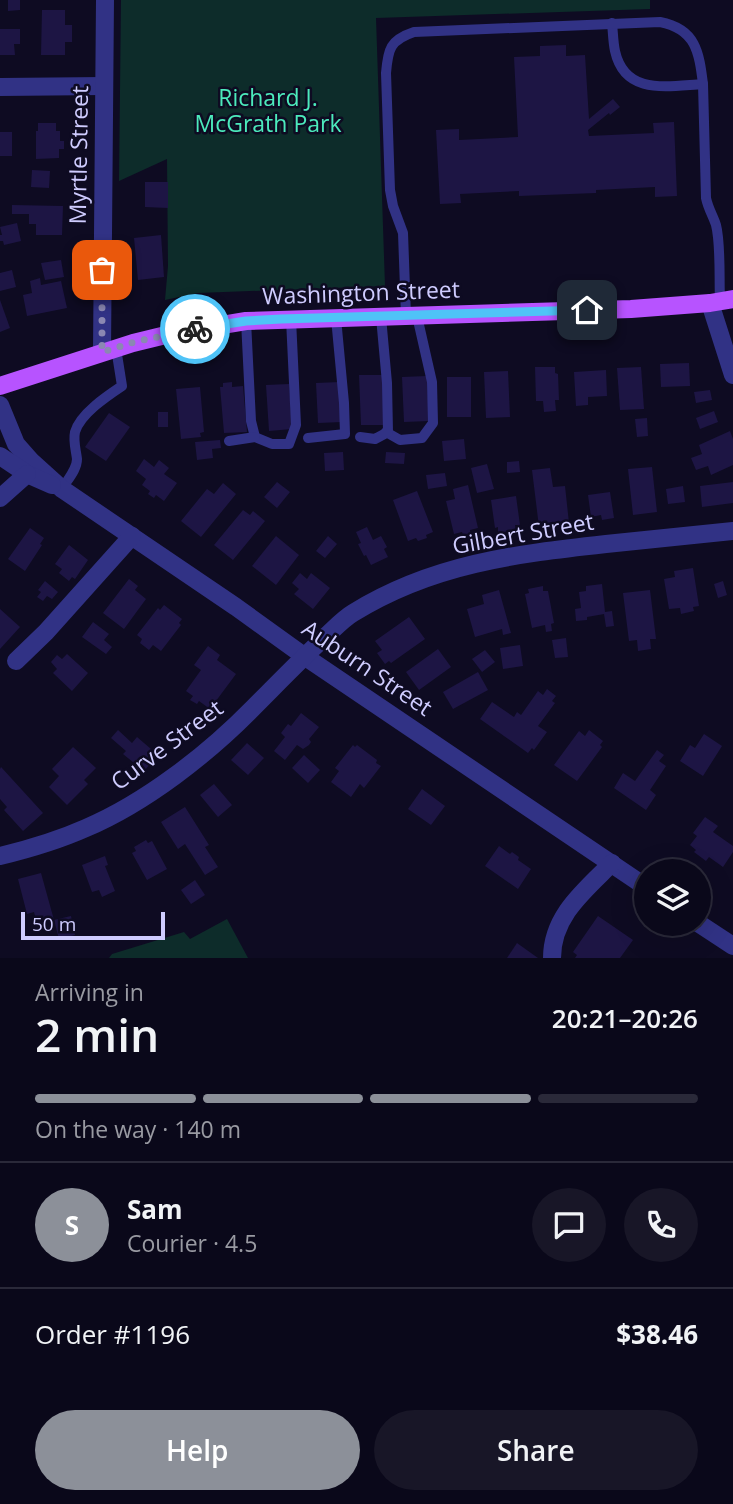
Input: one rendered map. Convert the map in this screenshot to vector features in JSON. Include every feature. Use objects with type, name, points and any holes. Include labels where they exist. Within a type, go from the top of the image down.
[{"type":"main road","name":"Washington Street","points":[[0,386],[109,350],[174,333],[246,321],[631,309],[721,301]]},
{"type":"street","name":"Myrtle Street","points":[[105,0],[109,350]]},
{"type":"street","points":[[0,87],[104,86]]},
{"type":"street","points":[[721,301],[733,375]]},
{"type":"street","name":"Auburn Street","points":[[0,405],[12,438],[20,450],[62,489],[634,879]]},
{"type":"street","name":"Auburn Street","points":[[0,456],[27,474],[62,489]]},
{"type":"street","points":[[0,498],[27,474]]},
{"type":"street","name":"Gilbert Street","points":[[304,656],[349,615],[385,594],[428,576],[483,561],[559,549],[733,531]]},
{"type":"street","points":[[16,661],[46,632],[132,536]]},
{"type":"street","name":"Curve Street","points":[[0,856],[86,828],[142,798],[200,755],[251,711],[304,656]]},
{"type":"street","points":[[552,958],[552,944],[559,923],[581,893],[612,863]]},
{"type":"street","points":[[711,932],[733,946]]},
{"type":"lane","points":[[386,432],[400,440],[422,438],[433,423],[432,382],[412,316],[403,233],[390,190],[386,73],[391,44],[401,36],[414,32],[612,23],[660,22],[682,29],[698,53],[703,84],[706,198],[709,212],[716,224],[721,301]]},
{"type":"lane","points":[[612,23],[614,50],[629,77],[642,84],[658,87],[703,84]]},
{"type":"lane","points":[[360,437],[375,439],[388,432],[381,317]]},
{"type":"lane","points":[[308,438],[345,434],[336,318]]},
{"type":"lane","points":[[229,441],[255,437],[272,444],[289,444],[296,425],[291,319]]},
{"type":"lane","points":[[246,321],[251,421],[255,437]]},
{"type":"lane","points":[[62,489],[77,462],[75,430],[94,406],[122,386],[109,350]]},
{"type":"green space","name":"Richard J. McGrath Park","points":[[121,0],[650,0],[650,9],[376,18],[385,286],[198,293],[165,300],[168,266],[167,159],[119,181]]},
{"type":"green space","points":[[227,919],[248,958],[109,958],[112,954],[184,932],[190,939]]},
{"type":"building","points":[[8,0],[20,0],[20,10],[8,11]]},
{"type":"building","points":[[42,10],[65,10],[65,25],[72,25],[72,42],[65,42],[65,55],[41,55]]},
{"type":"building","points":[[0,29],[20,29],[20,44],[14,44],[15,55],[0,55]]},
{"type":"building","points":[[566,45],[566,56],[585,55],[589,119],[613,99],[620,107],[588,130],[589,136],[654,133],[653,123],[674,122],[677,196],[655,197],[655,187],[519,196],[519,191],[460,194],[461,203],[440,204],[436,130],[459,129],[459,140],[518,137],[514,57],[540,56],[540,46]]},
{"type":"building","points":[[38,123],[56,123],[56,131],[60,131],[60,141],[64,141],[64,149],[59,149],[59,158],[36,159]]},
{"type":"building","points":[[0,132],[12,132],[12,156],[0,156]]},
{"type":"building","points":[[32,170],[50,171],[49,188],[31,187]]},
{"type":"building","points":[[145,182],[168,182],[168,208],[145,207]]},
{"type":"building","points":[[12,205],[63,206],[62,235],[36,235],[36,224],[29,224],[29,214],[12,214]]},
{"type":"building","points":[[17,223],[21,241],[4,245],[3,241],[0,241],[0,227]]},
{"type":"building","points":[[161,235],[164,277],[138,280],[134,238]]},
{"type":"building","points":[[61,260],[64,277],[45,280],[41,263]]},
{"type":"building","points":[[12,270],[16,287],[0,291],[0,273]]},
{"type":"building","points":[[40,278],[41,285],[61,281],[67,308],[27,316],[23,295],[32,293],[30,281]]},
{"type":"building","points":[[0,300],[10,328],[0,332]]},
{"type":"building","points":[[689,363],[690,386],[661,387],[660,364]]},
{"type":"building","points":[[535,367],[555,367],[555,373],[558,374],[559,400],[555,400],[556,411],[544,412],[543,401],[536,401]]},
{"type":"building","points":[[641,367],[644,409],[620,410],[617,368]]},
{"type":"building","points":[[606,370],[607,396],[588,397],[588,405],[576,406],[574,372]]},
{"type":"building","points":[[508,371],[510,417],[486,418],[484,372]]},
{"type":"building","points":[[359,375],[383,375],[385,425],[361,425]]},
{"type":"building","points":[[427,376],[429,421],[404,422],[402,377]]},
{"type":"building","points":[[447,377],[471,377],[471,417],[447,417]]},
{"type":"building","points":[[232,382],[232,387],[243,386],[247,432],[224,433],[220,387],[223,387],[223,383]]},
{"type":"building","points":[[340,382],[342,422],[318,423],[316,383]]},
{"type":"building","points":[[289,384],[292,429],[269,431],[266,385]]},
{"type":"building","points":[[200,387],[204,432],[200,433],[201,437],[181,439],[176,389]]},
{"type":"building","points":[[710,390],[712,400],[696,403],[694,392]]},
{"type":"building","points":[[714,411],[718,422],[700,429],[696,418]]},
{"type":"building","points":[[158,412],[168,412],[168,427],[158,427]]},
{"type":"building","points":[[109,413],[130,427],[106,461],[85,447]]},
{"type":"building","points":[[647,418],[648,436],[637,437],[635,419]]},
{"type":"building","points":[[730,431],[733,439],[733,465],[711,475],[708,466],[696,470],[691,458],[702,454],[699,445]]},
{"type":"building","points":[[464,439],[466,459],[444,461],[442,441]]},
{"type":"building","points":[[220,440],[221,448],[212,449],[213,458],[197,460],[195,442]]},
{"type":"building","points":[[343,452],[344,470],[325,471],[324,453]]},
{"type":"building","points":[[386,452],[405,453],[404,464],[385,463]]},
{"type":"building","points":[[144,459],[154,467],[159,460],[169,468],[164,474],[177,483],[164,501],[156,495],[154,498],[148,494],[150,491],[142,485],[146,479],[136,471]]},
{"type":"building","points":[[519,461],[520,472],[507,473],[507,462]]},
{"type":"building","points":[[487,464],[494,489],[477,493],[471,468]]},
{"type":"building","points":[[652,467],[657,512],[633,515],[628,469]]},
{"type":"building","points":[[550,468],[553,487],[565,486],[569,523],[539,527],[532,470]]},
{"type":"building","points":[[445,473],[447,486],[428,489],[426,475]]},
{"type":"building","points":[[277,482],[290,492],[277,508],[264,497]]},
{"type":"building","points":[[733,482],[733,503],[702,507],[700,486]]},
{"type":"building","points":[[223,483],[236,494],[201,537],[181,521],[207,489],[214,494]]},
{"type":"building","points":[[468,485],[478,528],[470,530],[471,536],[464,538],[462,532],[454,534],[446,501],[455,499],[453,489]]},
{"type":"building","points":[[683,486],[685,502],[668,504],[666,489]]},
{"type":"building","points":[[417,491],[433,532],[426,535],[427,538],[408,541],[393,500]]},
{"type":"building","points":[[610,492],[614,518],[602,520],[601,515],[591,517],[588,495]]},
{"type":"building","points":[[516,496],[520,525],[515,525],[516,530],[498,533],[491,500]]},
{"type":"building","points":[[243,510],[250,515],[253,511],[265,521],[233,560],[214,545]]},
{"type":"building","points":[[367,527],[373,540],[381,536],[387,547],[384,549],[388,557],[371,565],[358,544],[361,543],[356,532]]},
{"type":"building","points":[[30,528],[44,538],[25,571],[8,559]]},
{"type":"building","points":[[276,536],[299,555],[276,585],[252,566]]},
{"type":"building","points":[[328,536],[337,544],[325,558],[316,551]]},
{"type":"building","points":[[69,545],[88,560],[75,579],[72,577],[69,581],[59,573],[62,569],[55,564]]},
{"type":"building","points":[[693,568],[699,606],[693,607],[694,611],[681,614],[680,608],[669,609],[664,579],[675,577],[674,571]]},
{"type":"building","points":[[300,573],[307,579],[311,573],[330,588],[313,609],[294,594],[299,589],[292,583]]},
{"type":"building","points":[[129,579],[138,586],[135,590],[146,599],[124,629],[103,613]]},
{"type":"building","points":[[45,581],[58,592],[52,599],[47,596],[43,601],[37,597],[41,592],[38,590]]},
{"type":"building","points":[[723,581],[727,595],[718,598],[714,584]]},
{"type":"building","points":[[602,584],[605,612],[612,611],[614,626],[606,627],[604,614],[576,621],[575,609],[581,608],[579,592],[586,591],[586,586]]},
{"type":"building","points":[[543,586],[543,591],[548,591],[554,623],[551,624],[552,631],[546,632],[545,625],[532,628],[525,594],[529,593],[528,589]]},
{"type":"building","points":[[499,590],[511,633],[503,635],[502,629],[475,637],[467,609],[484,604],[482,595]]},
{"type":"building","points":[[650,590],[656,639],[650,639],[651,649],[638,651],[637,640],[629,641],[623,593]]},
{"type":"building","points":[[164,605],[182,619],[179,623],[181,625],[161,651],[153,645],[149,650],[140,643],[142,639],[137,635],[158,608],[160,610]]},
{"type":"building","points":[[0,609],[20,627],[0,649]]},
{"type":"building","points":[[409,617],[425,639],[391,663],[389,661],[385,664],[377,653],[382,650],[375,641]]},
{"type":"building","points":[[93,622],[109,634],[104,640],[112,647],[106,654],[82,637]]},
{"type":"building","points":[[566,638],[568,657],[555,658],[552,640]]},
{"type":"building","points":[[520,645],[523,666],[503,669],[500,648]]},
{"type":"building","points":[[208,646],[220,655],[217,660],[236,674],[210,709],[199,701],[197,704],[190,700],[193,696],[186,691],[201,670],[194,665]]},
{"type":"building","points":[[438,649],[451,667],[419,690],[406,672]]},
{"type":"building","points":[[485,650],[495,662],[482,672],[472,659]]},
{"type":"building","points":[[67,654],[88,673],[72,691],[53,673],[57,669],[51,662],[57,655],[62,659]]},
{"type":"building","points":[[478,672],[488,690],[453,709],[443,692]]},
{"type":"building","points":[[547,689],[556,696],[552,701],[555,703],[538,726],[547,732],[534,750],[532,748],[528,753],[480,719],[492,702],[514,717],[517,712],[521,715],[538,691],[543,695]]},
{"type":"building","points":[[301,713],[319,727],[309,739],[309,745],[303,749],[297,745],[285,760],[274,751],[285,737],[281,733],[288,724],[291,726]]},
{"type":"building","points":[[118,730],[132,743],[137,737],[158,755],[144,771],[123,754],[126,751],[111,738]]},
{"type":"building","points":[[589,730],[603,741],[600,745],[602,747],[577,781],[554,765],[579,731],[585,736]]},
{"type":"building","points":[[704,734],[722,746],[703,776],[680,761],[690,745],[695,748]]},
{"type":"building","points":[[247,743],[264,758],[248,775],[231,760]]},
{"type":"building","points":[[353,745],[357,745],[377,760],[376,763],[381,766],[364,788],[360,784],[351,797],[331,782],[339,771],[335,768]]},
{"type":"building","points":[[73,747],[96,768],[84,780],[88,784],[67,805],[49,787],[59,776],[52,769]]},
{"type":"building","points":[[657,750],[664,755],[659,761],[666,766],[650,790],[656,795],[646,810],[614,788],[623,773],[635,781]]},
{"type":"building","points":[[304,755],[320,770],[308,783],[292,768]]},
{"type":"building","points":[[1,767],[43,813],[23,831],[4,810],[7,807],[0,799]]},
{"type":"building","points":[[214,784],[232,805],[218,817],[200,795]]},
{"type":"building","points":[[422,789],[445,806],[431,825],[408,809]]},
{"type":"building","points":[[185,807],[209,845],[205,847],[218,867],[205,875],[185,844],[178,849],[161,822]]},
{"type":"building","points":[[705,817],[718,826],[713,832],[733,846],[733,852],[723,867],[709,857],[703,859],[694,852],[696,850],[690,845],[697,836],[693,833]]},
{"type":"building","points":[[146,840],[148,843],[152,841],[167,869],[147,880],[132,853],[136,851],[134,847]]},
{"type":"building","points":[[499,846],[519,857],[518,860],[531,869],[518,889],[485,866]]},
{"type":"building","points":[[105,856],[108,865],[105,866],[115,891],[102,897],[99,890],[92,892],[82,865]]},
{"type":"building","points":[[41,873],[54,920],[37,924],[34,912],[27,914],[18,879]]},
{"type":"building","points":[[195,880],[205,895],[191,904],[181,890]]},
{"type":"building","points":[[71,916],[75,935],[59,939],[54,920]]},
{"type":"building","points":[[598,916],[633,940],[620,958],[575,958],[577,955],[573,952]]},
{"type":"building","points":[[517,943],[538,958],[507,958]]},
{"type":"way so far","points":[[102,270],[102,352],[195,329]]},
{"type":"route","points":[[195,329],[281,319],[587,310]]}]
